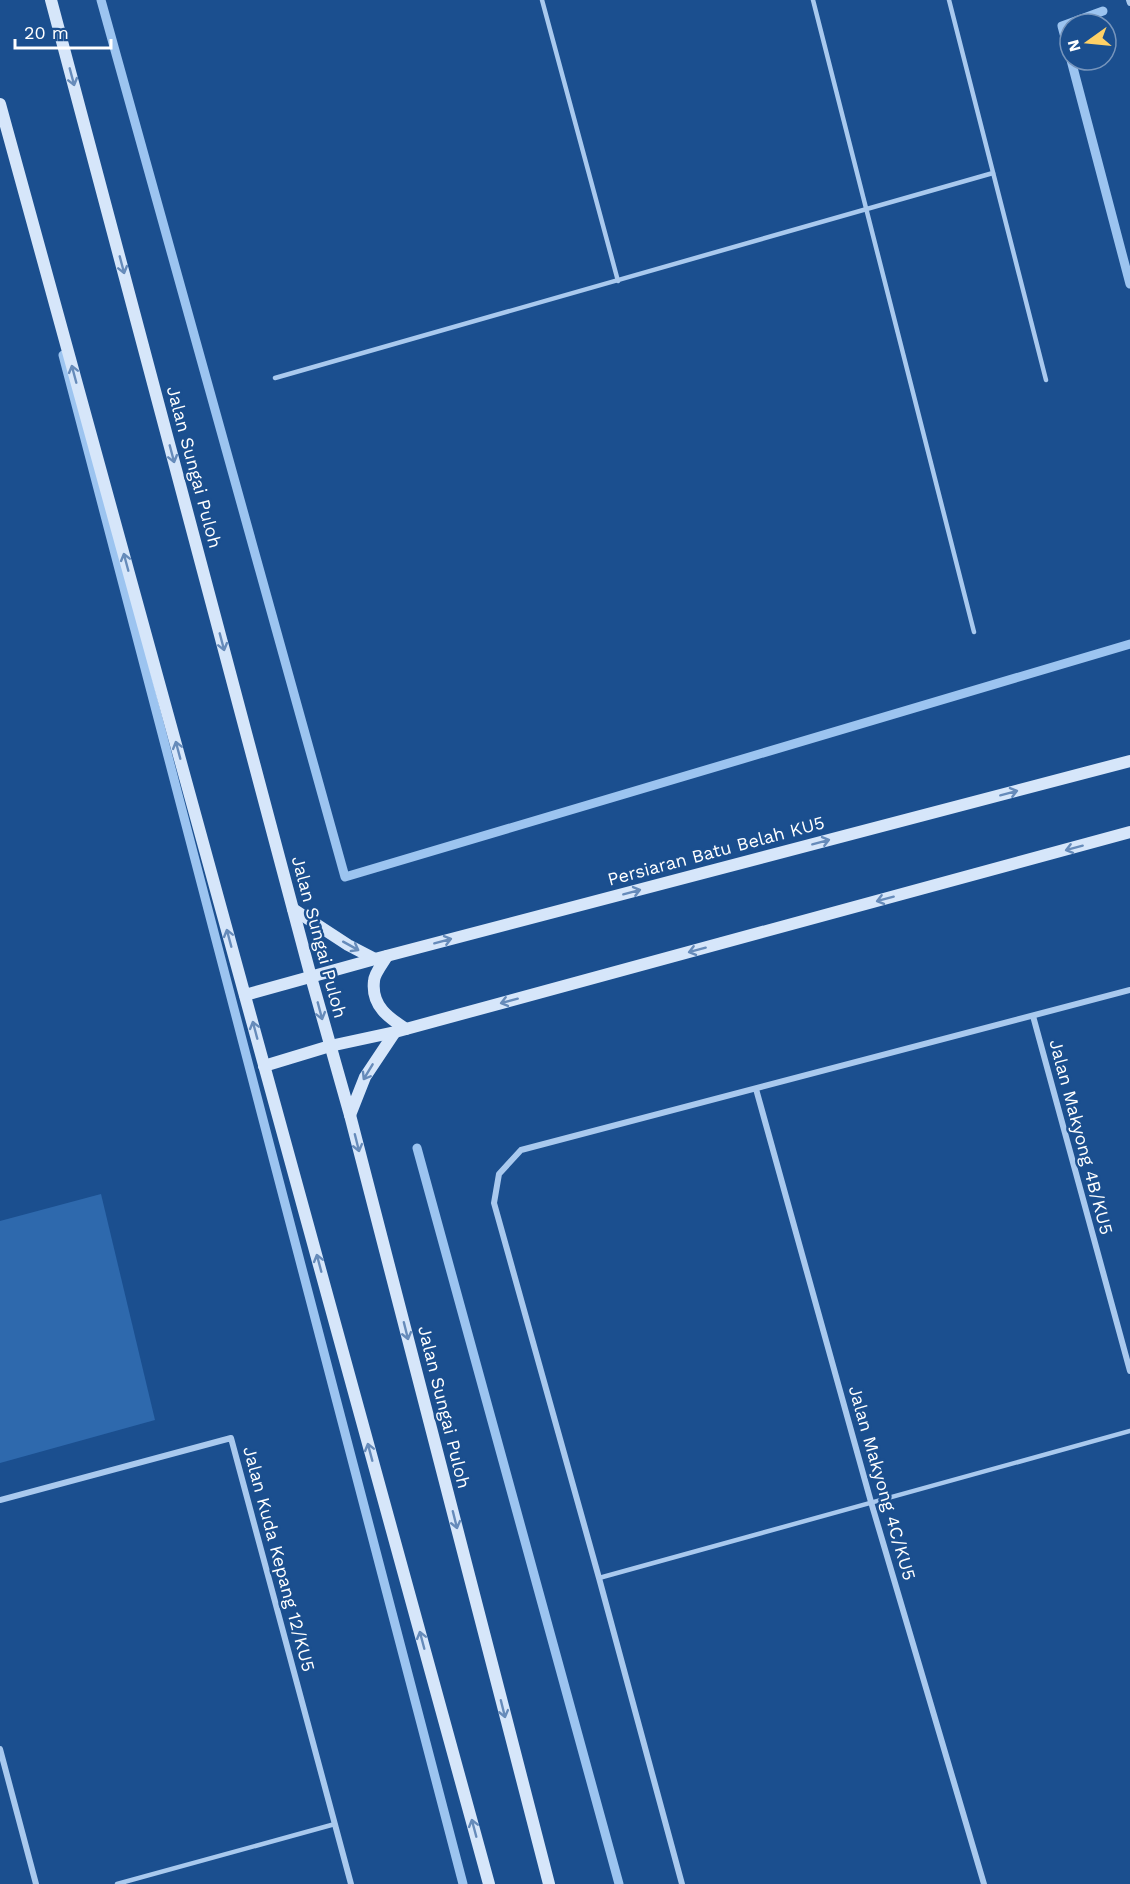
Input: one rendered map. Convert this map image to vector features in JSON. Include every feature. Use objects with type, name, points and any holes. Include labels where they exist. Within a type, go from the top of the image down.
[{"type":"street","name":"Jalan Sungai Puloh","points":[[51,0],[311,977],[350,1115],[549,1884]]},
{"type":"street","points":[[0,104],[489,1884]]},
{"type":"street","name":"Persiaran Batu Belah KU5","points":[[245,995],[381,957],[1130,761]]},
{"type":"street","points":[[264,1066],[330,1046],[400,1031],[1130,832]]},
{"type":"street","points":[[293,909],[348,945],[381,957],[373,980],[376,999],[384,1015],[400,1031]]},
{"type":"street","points":[[682,1884],[494,1203],[499,1173],[521,1150],[1130,990]]},
{"type":"street","name":"Jalan Makyong 4B/KU5","points":[[1033,1016],[1130,1371]]},
{"type":"street","points":[[350,1115],[364,1077],[400,1031]]},
{"type":"street","name":"Jalan Makyong 4C/KU5","points":[[756,1089],[871,1502],[984,1884]]},
{"type":"street","name":"Jalan Kuda Kepang 12/KU5","points":[[0,1500],[231,1438],[351,1884]]},
{"type":"street","points":[[0,1749],[36,1884]]},
{"type":"lane","points":[[542,0],[618,281]]},
{"type":"lane","points":[[813,0],[974,632]]},
{"type":"lane","points":[[949,0],[1046,380]]},
{"type":"lane","points":[[276,378],[993,173]]},
{"type":"lane","points":[[599,1578],[1130,1431]]},
{"type":"lane","points":[[117,1884],[335,1824]]},
{"type":"shaded area","points":[[101,1194],[155,1420],[0,1463],[0,1221]]},
{"type":"waterway","points":[[101,0],[345,877],[1130,644]]},
{"type":"waterway","points":[[1074,72],[1130,284]]},
{"type":"waterway","points":[[63,355],[463,1884]]},
{"type":"waterway","points":[[417,1148],[619,1884]]}]
